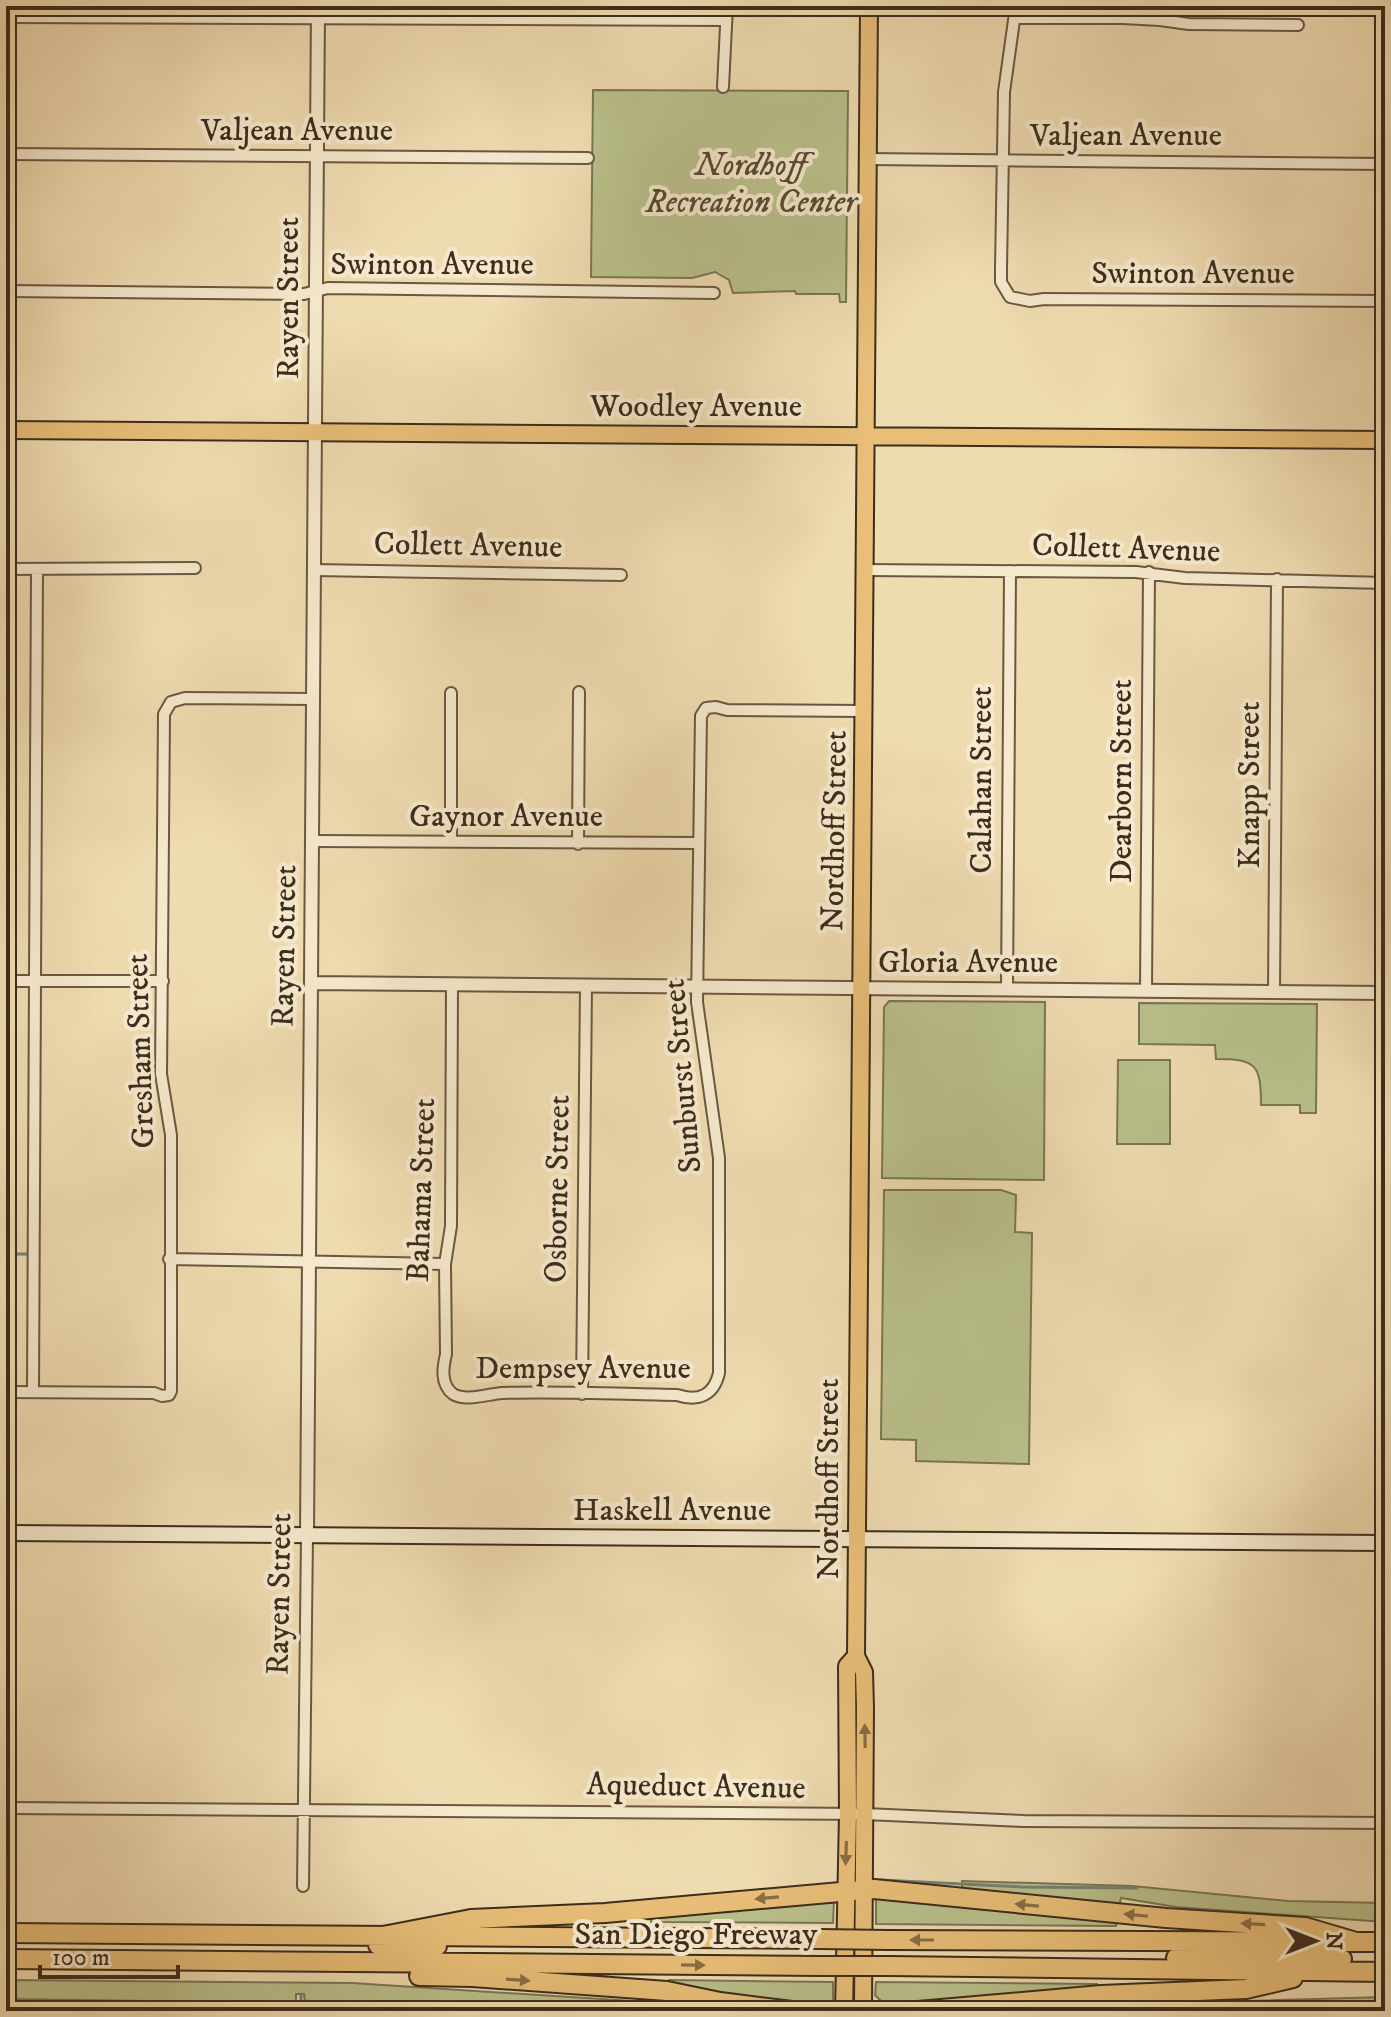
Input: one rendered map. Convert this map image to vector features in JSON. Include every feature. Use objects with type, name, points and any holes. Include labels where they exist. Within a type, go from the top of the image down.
[{"type":"highway","points":[[383,1936],[471,1919],[605,1913],[865,1889],[1166,1918],[1305,1927],[1356,1942]]},
{"type":"highway","name":"San Diego Freeway","points":[[6,1933],[1385,1942]]},
{"type":"highway","points":[[6,1945],[597,1947],[607,1937]]},
{"type":"highway","points":[[1084,1941],[1097,1951],[1385,1953]]},
{"type":"highway","points":[[6,1945],[599,1954],[615,1964]]},
{"type":"highway","points":[[1129,1970],[1145,1958],[1385,1960]]},
{"type":"highway","name":"San Diego Freeway","points":[[6,1959],[1385,1972]]},
{"type":"highway","points":[[301,1963],[369,1974],[472,1977],[667,1991],[730,2004],[792,2011]]},
{"type":"highway","points":[[918,2011],[1101,1995],[1246,1989],[1323,1972]]},
{"type":"main road","name":"Nordhoff Street","points":[[863,2011],[865,1889],[856,1814],[847,1666],[856,1656],[869,6]]},
{"type":"main road","name":"Woodley Avenue","points":[[6,430],[1385,440]]},
{"type":"main road","name":"Haskell Avenue","points":[[6,1533],[1385,1543]]},
{"type":"main road","name":"Nordhoff Street","points":[[844,2011],[845,1891],[856,1814]]},
{"type":"street","points":[[723,87],[727,6]]},
{"type":"street","points":[[1004,161],[1005,83],[1016,6]]},
{"type":"street","points":[[6,17],[318,12],[726,20]]},
{"type":"street","name":"Rayen Street","points":[[303,1886],[318,12]]},
{"type":"street","points":[[1015,18],[1123,18],[1189,24],[1298,25]]},
{"type":"street","name":"Valjean Avenue","points":[[6,154],[588,158]]},
{"type":"street","name":"Valjean Avenue","points":[[867,159],[1385,164]]},
{"type":"street","name":"Swinton Avenue","points":[[1004,161],[1001,269],[1005,291],[1016,300],[1385,301]]},
{"type":"street","name":"Swinton Avenue","points":[[6,291],[304,294],[328,288],[714,293]]},
{"type":"street","points":[[6,569],[195,568]]},
{"type":"street","points":[[6,1392],[33,1392],[37,569]]},
{"type":"street","name":"Collett Avenue","points":[[313,570],[621,575]]},
{"type":"street","name":"Collett Avenue","points":[[865,570],[1149,572],[1185,578],[1385,583]]},
{"type":"street","name":"Calahan Street","points":[[1007,989],[1010,571]]},
{"type":"street","name":"Dearborn Street","points":[[1146,990],[1149,572]]},
{"type":"street","name":"Knapp Street","points":[[1274,992],[1277,579]]},
{"type":"street","points":[[578,844],[579,692]]},
{"type":"street","points":[[451,693],[451,842]]},
{"type":"street","name":"Gresham Street","points":[[33,1392],[169,1395],[171,1135],[161,1074],[163,724],[167,705],[185,698],[313,699]]},
{"type":"street","name":"Sunburst Street","points":[[713,1391],[719,1373],[719,1158],[697,1002],[700,721],[706,708],[864,711]]},
{"type":"street","name":"Gaynor Avenue","points":[[312,841],[699,843]]},
{"type":"street","points":[[6,981],[163,981]]},
{"type":"street","name":"Gloria Avenue","points":[[311,983],[1385,993]]},
{"type":"street","name":"Bahama Street","points":[[452,985],[451,1226],[445,1264],[446,1354],[443,1374],[453,1393]]},
{"type":"street","name":"Osborne Street","points":[[582,1394],[586,985]]},
{"type":"street","points":[[169,1259],[445,1264]]},
{"type":"street","name":"Dempsey Avenue","points":[[453,1393],[470,1397],[501,1393],[677,1395],[696,1398],[713,1391]]},
{"type":"street","name":"Aqueduct Avenue","points":[[6,1808],[856,1814],[1024,1821],[1385,1823]]},
{"type":"green space","name":"Nordhoff Recreation Center","points":[[593,90],[848,91],[846,302],[840,302],[839,294],[796,294],[795,291],[733,293],[729,280],[715,272],[692,278],[591,277]]},
{"type":"green space","points":[[889,1001],[1045,1002],[1044,1180],[882,1178],[884,1007]]},
{"type":"green space","points":[[1139,1003],[1317,1004],[1316,1113],[1300,1113],[1300,1105],[1261,1105],[1260,1081],[1254,1067],[1240,1060],[1216,1059],[1215,1045],[1139,1044]]},
{"type":"green space","points":[[1118,1060],[1170,1060],[1170,1144],[1117,1144]]},
{"type":"green space","points":[[884,1190],[1001,1190],[1016,1195],[1015,1232],[1032,1233],[1029,1464],[916,1461],[916,1440],[881,1439]]},
{"type":"green space","points":[[962,1881],[1132,1886],[1288,1901],[1385,1903],[1385,1922],[1176,1907],[1121,1898],[1119,1907],[962,1893]]},
{"type":"green space","points":[[880,1896],[1117,1919],[1116,1926],[876,1924],[876,1900]]},
{"type":"green space","points":[[834,1900],[833,1923],[651,1922],[651,1915]]},
{"type":"green space","points":[[6,1980],[352,1983],[664,2003],[716,2011],[480,2011],[409,2005],[305,2003],[304,1994],[296,1994],[296,2003],[6,1999]]},
{"type":"green space","points":[[669,1980],[833,1982],[833,2008],[669,1988]]},
{"type":"green space","points":[[876,1982],[1097,1984],[1100,1991],[887,2007],[875,1995]]},
{"type":"green space","points":[[1385,1997],[1385,2011],[1121,2011],[1170,2009],[1213,2002]]},
{"type":"waterway","points":[[6,1254],[27,1254]]},
{"type":"waterway","points":[[881,1880],[1023,1887],[1137,1888]]},
{"type":"waterway","points":[[301,1994],[301,2007]]}]
